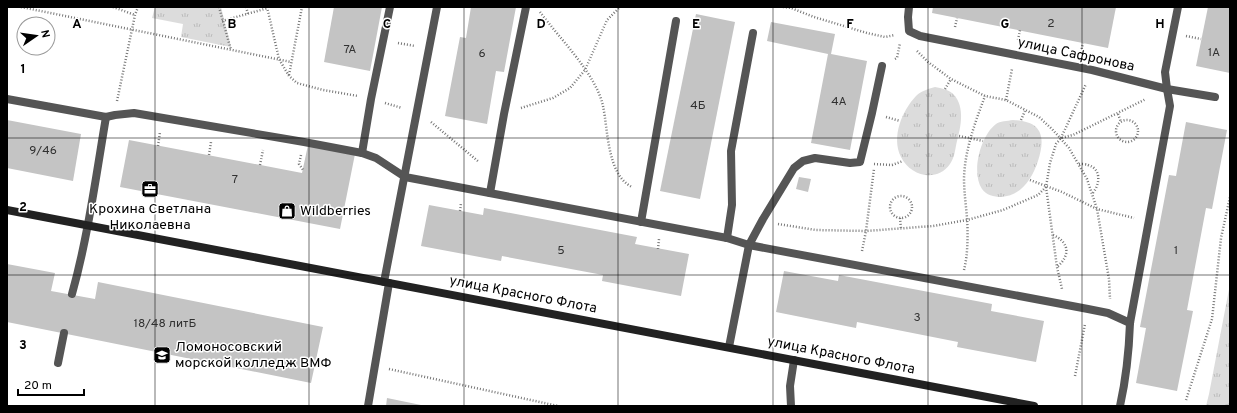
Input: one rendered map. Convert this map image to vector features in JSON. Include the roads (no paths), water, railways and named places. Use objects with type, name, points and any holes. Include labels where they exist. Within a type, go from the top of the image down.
[{"type":"main road","name":"улица Красного Флота","points":[[7,210],[1034,406]]},
{"type":"lane","points":[[362,153],[371,99],[390,7]]},
{"type":"lane","points":[[368,406],[386,282],[404,177],[437,7]]},
{"type":"lane","points":[[490,193],[504,114],[526,7]]},
{"type":"lane","name":"улица Сафронова","points":[[909,7],[905,33],[1092,70],[1166,89],[1215,97]]},
{"type":"lane","points":[[1120,406],[1129,348],[1130,323],[1170,106],[1166,89],[1165,72],[1178,7]]},
{"type":"lane","points":[[641,222],[676,21]]},
{"type":"lane","points":[[727,238],[732,205],[731,150],[753,33]]},
{"type":"lane","points":[[729,347],[749,245],[763,219],[794,168],[803,161],[815,158],[850,163],[860,162],[882,66]]},
{"type":"lane","points":[[7,99],[106,117],[134,113],[362,153],[376,158],[404,177],[727,238],[749,245],[1108,313],[1130,323]]},
{"type":"lane","points":[[72,294],[78,274],[106,117]]},
{"type":"lane","points":[[58,362],[64,333]]},
{"type":"lane","points":[[791,406],[790,386],[794,360]]},
{"type":"place","name":"Крохина Светлана Николаевна","points":[[150,189]]},
{"type":"place","name":"Wildberries","points":[[287,211]]},
{"type":"place","name":"Ломоносовский морской колледж ВМФ","points":[[162,355]]}]
